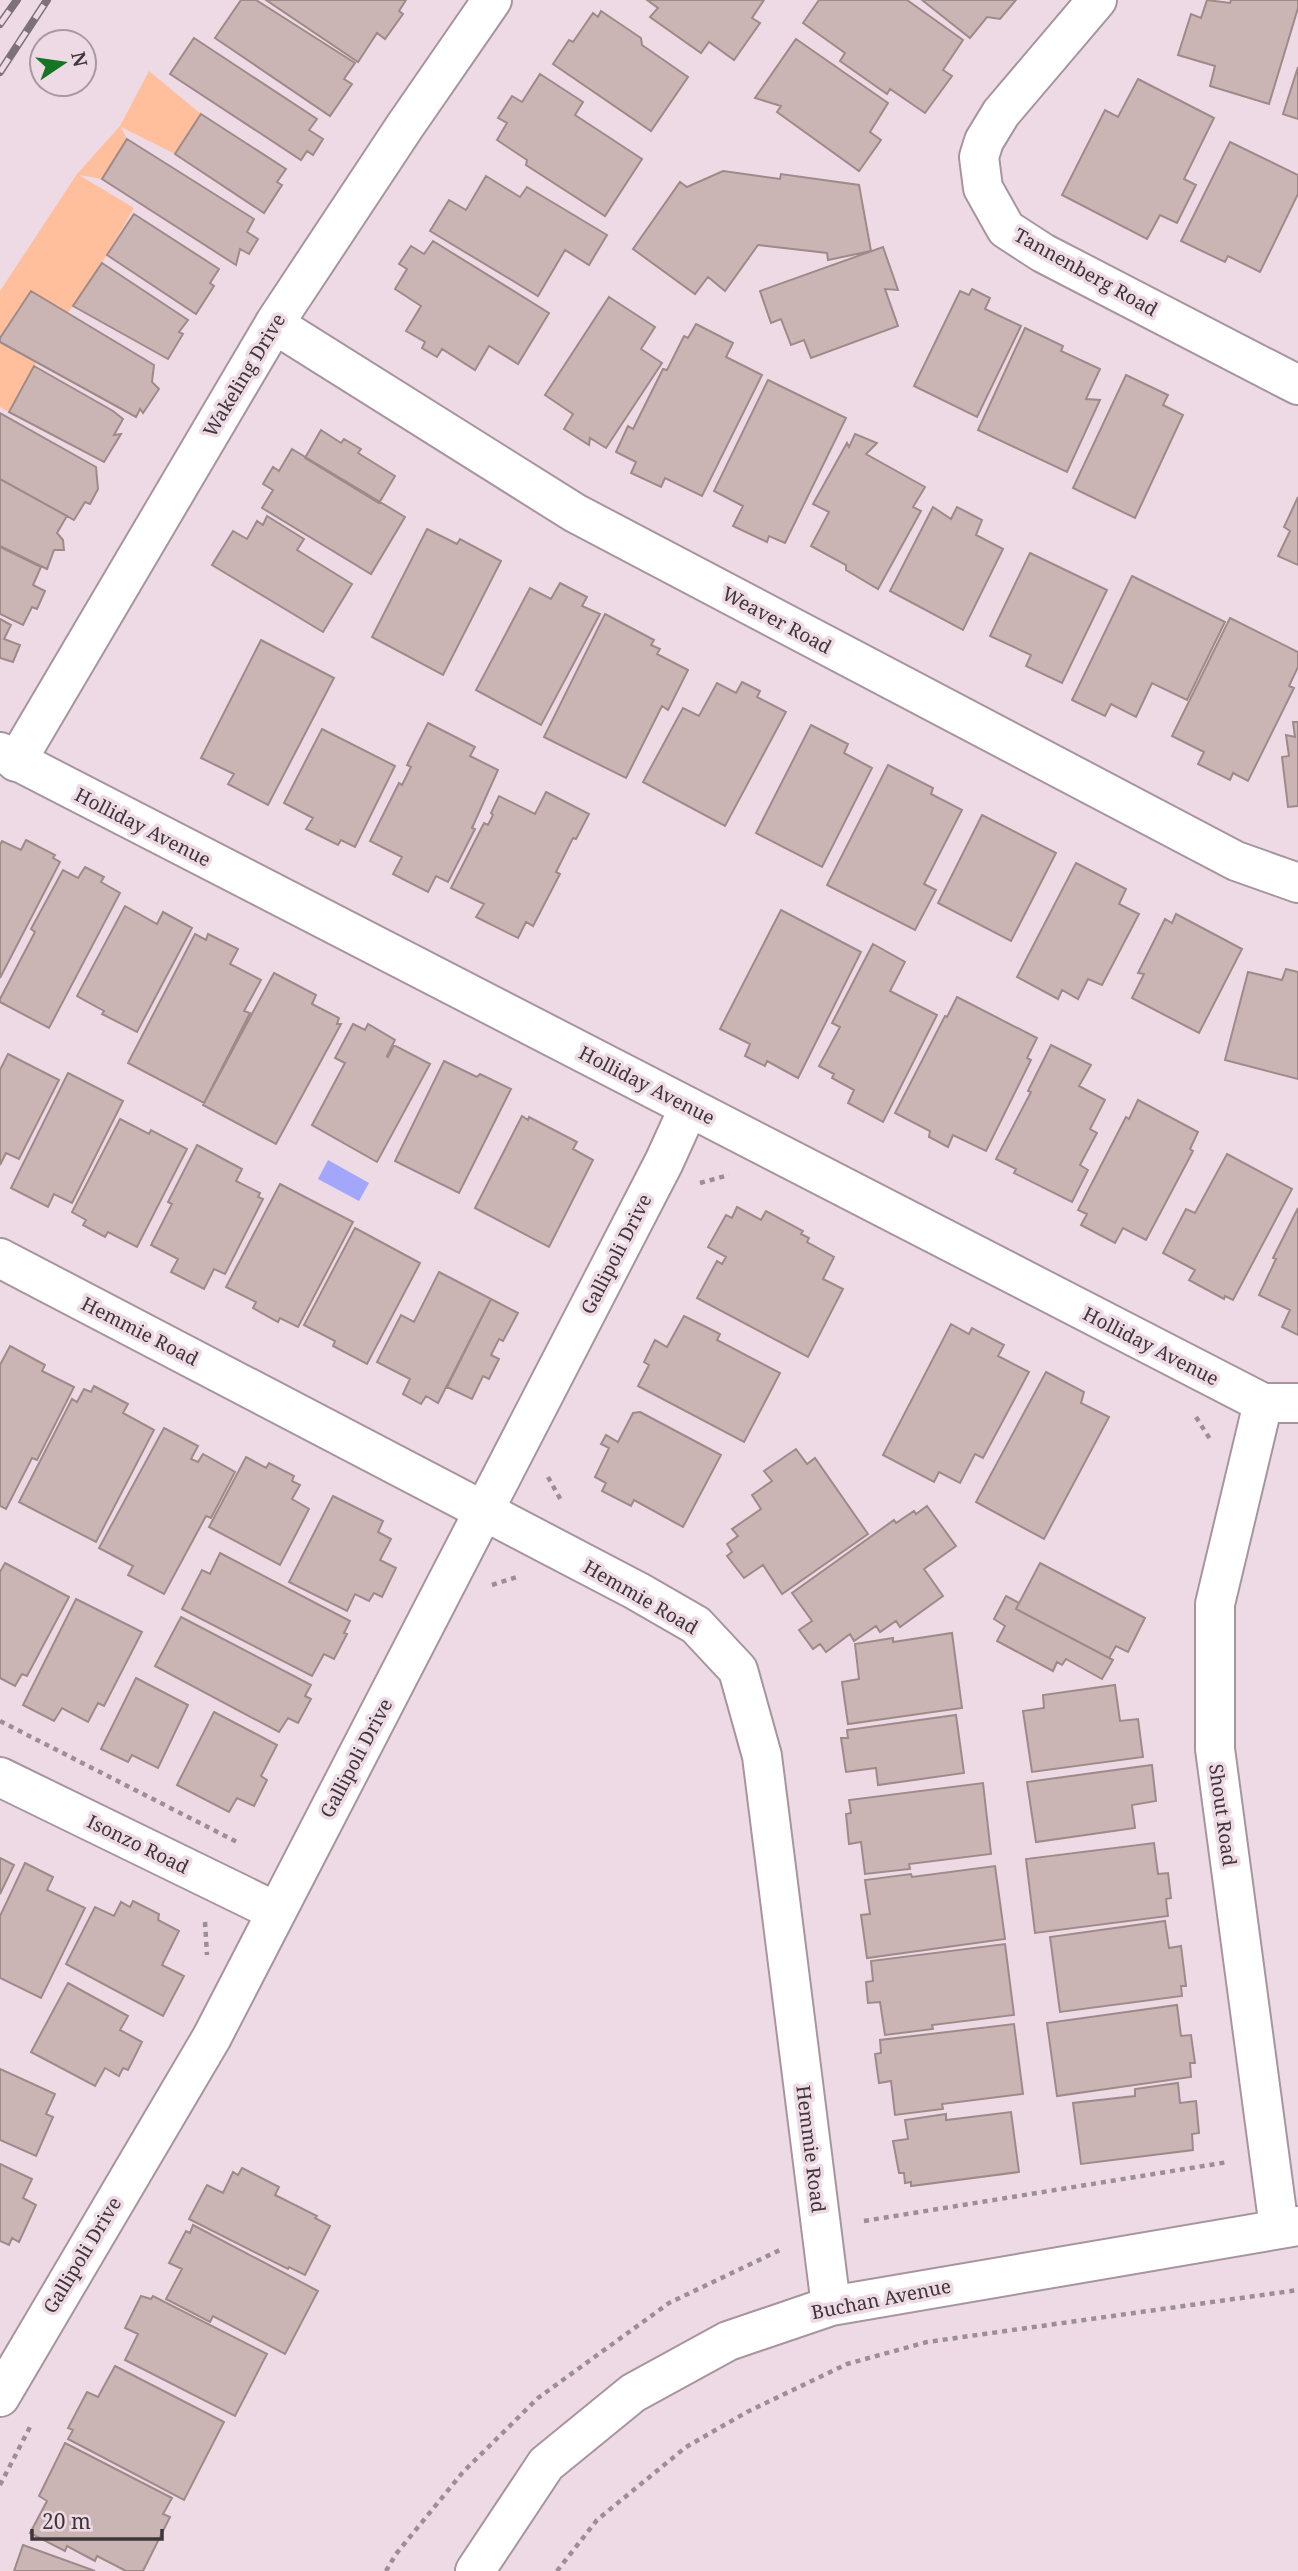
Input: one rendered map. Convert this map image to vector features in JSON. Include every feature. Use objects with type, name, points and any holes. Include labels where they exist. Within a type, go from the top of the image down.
[{"type":"street","name":"Wakeling Drive","points":[[8,757],[274,324],[492,0]]},
{"type":"street","name":"Tannenberg Road","points":[[1097,0],[1001,113],[984,141],[979,157],[983,187],[1006,229],[1043,253],[1298,385]]},
{"type":"street","name":"Weaver Road","points":[[274,324],[575,513],[1236,861],[1298,883]]},
{"type":"street","name":"Holliday Avenue","points":[[8,757],[689,1107],[1280,1403]]},
{"type":"street","name":"Gallipoli Drive","points":[[0,2397],[212,2037],[664,1162],[689,1107]]},
{"type":"street","name":"Hemmie Road","points":[[0,1258],[637,1591],[696,1625],[738,1670],[762,1756],[831,2306]]},
{"type":"street","name":"Shout Road","points":[[1280,1403],[1215,1604],[1215,1749],[1289,2227]]},
{"type":"street","name":"Isonzo Road","points":[[0,1777],[275,1912]]},
{"type":"street","name":"Buchan Avenue","points":[[475,2571],[546,2464],[633,2393],[728,2341],[831,2306],[1289,2227]]},
{"type":"path","points":[[700,1183],[729,1175]]},
{"type":"path","points":[[1194,1414],[1210,1438],[1207,1452]]},
{"type":"path","points":[[554,1466],[547,1479],[560,1501],[571,1507]]},
{"type":"path","points":[[491,1586],[522,1575]]},
{"type":"path","points":[[0,1721],[241,1845],[239,1852]]},
{"type":"path","points":[[198,1918],[205,1922],[207,1958]]},
{"type":"path","points":[[386,2571],[396,2554],[463,2472],[538,2398],[669,2303],[780,2250],[864,2221],[1231,2162]]},
{"type":"path","points":[[862,2210],[864,2221]]},
{"type":"path","points":[[779,2236],[780,2250]]},
{"type":"path","points":[[557,2571],[597,2520],[686,2447],[747,2412],[847,2364],[927,2342],[1298,2290]]},
{"type":"path","points":[[0,2486],[34,2420]]},
{"type":"shaded area","points":[[149,71],[201,114],[175,154],[121,127],[127,139],[102,179],[79,175],[134,208],[107,255],[68,313],[31,291],[0,338],[0,291],[77,174],[120,126]]},
{"type":"shaded area","points":[[0,342],[36,363],[9,412],[0,407]]},
{"type":"water","points":[[328,1160],[369,1183],[359,1201],[318,1179]]},
{"type":"building","points":[[241,0],[256,0],[355,63],[344,79],[352,84],[330,116],[215,38]]},
{"type":"building","points":[[266,0],[406,0],[399,11],[403,14],[385,39],[377,33],[358,62]]},
{"type":"building","points":[[647,0],[764,0],[752,18],[760,23],[734,60],[709,42],[701,53],[650,17],[658,8]]},
{"type":"building","points":[[819,0],[907,0],[963,40],[943,70],[952,76],[925,113],[890,89],[887,94],[840,61],[845,53],[803,23]]},
{"type":"building","points":[[922,0],[1016,0],[1000,19],[987,17],[970,38]]},
{"type":"building","points":[[1207,0],[1230,3],[1231,0],[1298,0],[1298,8],[1269,104],[1210,86],[1215,66],[1178,55],[1191,14],[1201,18]]},
{"type":"building","points":[[601,11],[641,38],[642,45],[688,77],[651,131],[553,64],[569,40],[573,42],[593,13],[598,17]]},
{"type":"building","points":[[194,38],[317,119],[309,130],[323,139],[313,155],[307,151],[301,160],[170,74]]},
{"type":"building","points":[[796,39],[888,103],[870,132],[881,140],[859,171],[777,112],[781,106],[755,98]]},
{"type":"building","points":[[1298,67],[1298,119],[1283,114]]},
{"type":"building","points":[[540,74],[583,102],[575,115],[642,159],[605,216],[526,165],[527,160],[497,140],[507,123],[498,118],[512,96],[522,102]]},
{"type":"building","points":[[1138,79],[1214,118],[1184,179],[1196,185],[1177,223],[1160,215],[1147,239],[1062,195],[1105,110],[1118,117]]},
{"type":"building","points":[[201,114],[286,169],[277,182],[282,185],[264,213],[175,154]]},
{"type":"building","points":[[127,139],[254,219],[247,232],[258,239],[249,254],[240,249],[236,265],[102,179]]},
{"type":"building","points":[[1230,142],[1298,175],[1298,194],[1260,272],[1228,256],[1225,262],[1181,241]]},
{"type":"building","points":[[723,171],[780,179],[781,174],[859,185],[871,251],[828,260],[827,253],[758,245],[725,291],[708,277],[695,294],[633,249],[680,182],[687,187]]},
{"type":"building","points":[[486,176],[520,197],[527,187],[607,235],[589,265],[565,250],[538,296],[430,231],[449,200],[466,210]]},
{"type":"building","points":[[134,214],[219,269],[210,283],[214,286],[196,314],[107,255]]},
{"type":"building","points":[[433,241],[549,313],[518,364],[489,346],[475,370],[442,349],[437,357],[422,348],[425,342],[406,331],[421,306],[395,289],[407,269],[399,264],[411,246],[424,254]]},
{"type":"building","points":[[883,247],[898,290],[885,289],[898,326],[811,358],[804,340],[791,345],[781,319],[771,323],[760,291]]},
{"type":"building","points":[[102,263],[188,320],[179,332],[183,334],[168,359],[73,306]]},
{"type":"building","points":[[972,289],[990,298],[985,309],[1021,326],[977,417],[914,386],[960,291],[969,295]]},
{"type":"building","points":[[31,291],[154,365],[152,382],[159,389],[143,413],[140,409],[136,417],[0,342]]},
{"type":"building","points":[[609,297],[655,327],[641,349],[662,363],[606,448],[590,438],[589,445],[564,429],[573,414],[545,395]]},
{"type":"building","points":[[696,324],[733,343],[726,357],[762,375],[702,496],[665,478],[661,487],[631,473],[636,462],[616,452],[628,426],[633,429],[663,369],[667,370],[684,336],[688,338]]},
{"type":"building","points":[[1025,328],[1063,346],[1061,351],[1100,369],[1086,399],[1100,400],[1067,472],[978,430]]},
{"type":"building","points":[[34,366],[123,419],[114,435],[121,434],[104,462],[9,412]]},
{"type":"building","points":[[1126,375],[1168,395],[1163,405],[1183,415],[1135,518],[1073,488]]},
{"type":"building","points":[[768,380],[846,418],[785,543],[769,536],[767,542],[733,526],[743,506],[714,491]]},
{"type":"building","points":[[0,413],[96,467],[98,489],[90,504],[85,502],[74,520],[0,479]]},
{"type":"building","points":[[321,430],[341,443],[344,439],[361,449],[358,453],[395,476],[379,503],[305,458]]},
{"type":"building","points":[[855,434],[877,443],[866,454],[925,487],[913,507],[921,511],[878,589],[846,570],[846,565],[811,546],[829,512],[813,504],[847,443],[849,447]]},
{"type":"building","points":[[292,449],[405,517],[371,574],[262,508],[273,490],[263,484],[273,467],[279,471]]},
{"type":"building","points":[[0,479],[67,516],[57,533],[63,540],[64,550],[54,550],[47,569],[0,546]]},
{"type":"building","points":[[1298,497],[1298,565],[1278,556],[1290,531],[1284,527]]},
{"type":"building","points":[[933,507],[951,519],[957,507],[982,520],[976,535],[1003,549],[963,630],[890,591]]},
{"type":"building","points":[[267,516],[304,539],[297,550],[352,584],[323,632],[212,565],[233,531],[247,539],[257,521],[263,525]]},
{"type":"building","points":[[427,529],[457,544],[460,539],[501,561],[443,675],[372,637]]},
{"type":"building","points":[[0,547],[41,567],[33,585],[45,591],[37,609],[32,607],[23,625],[0,614]]},
{"type":"building","points":[[1030,553],[1107,590],[1062,683],[1026,666],[1031,655],[990,636]]},
{"type":"building","points":[[1132,576],[1225,622],[1187,700],[1152,683],[1136,717],[1111,704],[1105,716],[1072,700]]},
{"type":"building","points":[[560,583],[587,597],[582,606],[600,614],[541,725],[476,690],[530,588],[551,599]]},
{"type":"building","points":[[605,614],[654,640],[651,645],[660,649],[657,654],[688,670],[668,710],[662,706],[626,778],[544,737]]},
{"type":"building","points":[[1230,618],[1298,652],[1298,667],[1289,686],[1294,688],[1248,781],[1233,773],[1230,780],[1198,764],[1204,752],[1172,736]]},
{"type":"building","points":[[0,619],[11,625],[4,639],[20,645],[13,662],[0,658]]},
{"type":"building","points":[[261,640],[334,678],[268,805],[228,784],[234,774],[201,758]]},
{"type":"building","points":[[742,682],[760,691],[757,697],[786,712],[725,826],[643,782],[683,708],[699,716],[717,683],[736,693]]},
{"type":"building","points":[[1293,722],[1298,722],[1298,806],[1288,807],[1282,757],[1289,756],[1286,735],[1295,737]]},
{"type":"building","points":[[428,723],[475,747],[470,756],[498,770],[472,828],[475,829],[448,882],[436,876],[428,892],[393,874],[402,857],[370,841],[399,783],[402,785],[411,767],[407,765]]},
{"type":"building","points":[[811,725],[848,744],[844,753],[872,768],[822,867],[756,833]]},
{"type":"building","points":[[322,729],[395,766],[355,847],[341,840],[338,845],[306,829],[313,818],[284,803]]},
{"type":"building","points":[[888,765],[933,788],[931,794],[962,810],[924,884],[936,890],[915,930],[827,885]]},
{"type":"building","points":[[546,792],[589,814],[556,872],[560,874],[533,926],[526,922],[518,938],[476,917],[484,904],[451,888],[484,823],[488,825],[499,796],[535,814]]},
{"type":"building","points":[[982,815],[1056,853],[1011,941],[938,903]]},
{"type":"building","points":[[26,840],[55,855],[53,858],[60,862],[0,978],[0,845],[2,841],[21,850]]},
{"type":"building","points":[[1076,863],[1126,889],[1119,904],[1139,914],[1102,985],[1088,979],[1078,999],[1062,990],[1058,999],[1017,977]]},
{"type":"building","points":[[85,867],[104,877],[101,882],[120,893],[49,1028],[0,1002],[0,999],[35,932],[31,929],[63,870],[78,878]]},
{"type":"building","points":[[125,906],[157,924],[163,912],[192,928],[137,1032],[102,1014],[104,1011],[77,996]]},
{"type":"building","points":[[781,910],[861,952],[798,1078],[767,1061],[765,1066],[745,1056],[750,1044],[720,1029]]},
{"type":"building","points":[[1176,914],[1242,949],[1199,1033],[1132,998],[1144,974],[1138,973],[1165,919],[1172,923]]},
{"type":"building","points":[[195,934],[206,940],[208,934],[238,949],[230,964],[261,980],[244,1011],[250,1013],[204,1103],[128,1063]]},
{"type":"building","points":[[873,944],[905,962],[890,991],[937,1015],[883,1122],[848,1103],[854,1090],[832,1078],[834,1074],[819,1066],[840,1027],[832,1023]]},
{"type":"building","points":[[1286,969],[1298,972],[1298,1079],[1225,1060],[1248,972],[1282,980]]},
{"type":"building","points":[[274,973],[316,995],[312,1004],[339,1018],[337,1024],[341,1024],[276,1144],[203,1105]]},
{"type":"building","points":[[957,997],[1037,1038],[1027,1058],[1031,1060],[986,1151],[953,1135],[948,1147],[929,1137],[930,1131],[895,1113]]},
{"type":"building","points":[[353,1024],[365,1030],[368,1024],[395,1040],[388,1057],[394,1045],[430,1064],[377,1162],[312,1125],[345,1063],[335,1058]]},
{"type":"building","points":[[1051,1045],[1091,1065],[1079,1086],[1105,1100],[1090,1129],[1097,1133],[1080,1165],[1088,1170],[1072,1202],[1014,1173],[1016,1169],[996,1159],[1031,1092],[1028,1091]]},
{"type":"building","points":[[8,1054],[59,1080],[19,1159],[6,1153],[0,1165],[0,1070]]},
{"type":"building","points":[[444,1061],[511,1089],[459,1193],[395,1161]]},
{"type":"building","points":[[68,1073],[123,1101],[72,1203],[54,1194],[48,1207],[11,1188]]},
{"type":"building","points":[[1138,1100],[1198,1132],[1190,1149],[1193,1151],[1146,1240],[1123,1228],[1115,1243],[1081,1225],[1087,1214],[1078,1210],[1126,1117],[1129,1119]]},
{"type":"building","points":[[522,1116],[577,1142],[573,1149],[593,1160],[549,1247],[475,1208]]},
{"type":"building","points":[[120,1119],[149,1134],[151,1130],[187,1149],[137,1247],[108,1232],[105,1237],[83,1225],[86,1220],[72,1212]]},
{"type":"building","points":[[197,1145],[242,1169],[236,1181],[260,1193],[258,1197],[263,1199],[225,1274],[214,1269],[204,1289],[171,1272],[178,1259],[151,1245],[172,1204],[168,1202]]},
{"type":"building","points":[[1227,1154],[1292,1189],[1233,1300],[1225,1296],[1224,1299],[1189,1280],[1195,1270],[1163,1253],[1186,1209],[1195,1213]]},
{"type":"building","points":[[280,1184],[353,1222],[298,1327],[280,1318],[278,1322],[253,1308],[256,1302],[226,1287]]},
{"type":"building","points":[[737,1207],[761,1220],[766,1211],[803,1231],[801,1234],[809,1238],[807,1242],[834,1257],[823,1279],[843,1289],[808,1357],[697,1298],[717,1261],[722,1264],[726,1257],[708,1247],[726,1215],[732,1218]]},
{"type":"building","points":[[1298,1208],[1298,1335],[1282,1327],[1290,1310],[1259,1295],[1276,1259],[1273,1258]]},
{"type":"building","points":[[355,1228],[420,1263],[367,1364],[333,1346],[335,1341],[304,1325]]},
{"type":"building","points":[[439,1272],[491,1299],[438,1403],[426,1396],[421,1404],[403,1394],[410,1379],[377,1362],[401,1315],[414,1322]]},
{"type":"building","points":[[491,1299],[518,1313],[503,1341],[499,1339],[491,1355],[499,1359],[489,1379],[483,1376],[472,1399],[447,1387]]},
{"type":"building","points":[[684,1316],[720,1334],[717,1340],[780,1373],[744,1442],[638,1386],[649,1365],[644,1362],[655,1340],[667,1347]]},
{"type":"building","points":[[951,1324],[969,1334],[972,1328],[1004,1345],[998,1356],[1029,1372],[983,1458],[975,1454],[960,1483],[939,1472],[934,1482],[883,1455]]},
{"type":"building","points":[[10,1346],[45,1365],[42,1371],[74,1387],[37,1460],[32,1458],[6,1509],[0,1506],[0,1365]]},
{"type":"building","points":[[1046,1372],[1084,1392],[1081,1403],[1109,1417],[1044,1539],[976,1502]]},
{"type":"building","points":[[94,1386],[128,1404],[123,1413],[154,1430],[96,1542],[19,1502],[72,1399],[77,1402],[84,1389],[91,1392]]},
{"type":"building","points":[[640,1412],[721,1455],[683,1527],[634,1500],[631,1506],[602,1491],[606,1483],[595,1477],[609,1448],[601,1444],[606,1435],[618,1442],[633,1413]]},
{"type":"building","points":[[164,1428],[198,1446],[191,1459],[198,1462],[203,1454],[235,1472],[211,1518],[206,1516],[164,1594],[128,1575],[133,1566],[99,1548]]},
{"type":"building","points":[[796,1449],[807,1464],[815,1458],[868,1534],[782,1594],[763,1565],[744,1578],[727,1556],[732,1552],[727,1544],[738,1536],[732,1529],[761,1509],[752,1495],[772,1481],[764,1471]]},
{"type":"building","points":[[246,1457],[266,1468],[269,1463],[294,1476],[292,1481],[300,1485],[292,1499],[309,1509],[280,1565],[209,1527]]},
{"type":"building","points":[[333,1496],[383,1521],[378,1532],[391,1539],[380,1560],[396,1568],[382,1597],[374,1593],[369,1601],[355,1594],[347,1611],[289,1582]]},
{"type":"building","points":[[927,1506],[956,1546],[924,1569],[943,1596],[900,1627],[896,1621],[880,1632],[876,1626],[854,1641],[850,1634],[826,1652],[820,1644],[813,1649],[799,1630],[812,1621],[792,1593],[894,1520],[896,1523]]},
{"type":"building","points":[[220,1553],[350,1621],[344,1633],[347,1634],[334,1659],[324,1654],[312,1676],[182,1609],[202,1570],[210,1574]]},
{"type":"building","points":[[5,1563],[69,1597],[27,1676],[22,1674],[15,1686],[0,1678],[0,1572]]},
{"type":"building","points":[[1040,1563],[1145,1618],[1128,1652],[1116,1646],[1109,1658],[1016,1609]]},
{"type":"building","points":[[1006,1596],[1019,1603],[1016,1609],[1113,1660],[1102,1679],[1066,1659],[1062,1665],[1057,1662],[1053,1671],[997,1641],[1005,1626],[994,1619]]},
{"type":"building","points":[[76,1599],[142,1632],[104,1706],[98,1703],[88,1722],[62,1708],[54,1721],[23,1705]]},
{"type":"building","points":[[181,1617],[311,1685],[305,1696],[311,1699],[298,1723],[288,1718],[279,1732],[155,1666]]},
{"type":"building","points":[[952,1633],[962,1708],[848,1724],[842,1682],[859,1679],[855,1644],[893,1638],[893,1642]]},
{"type":"building","points":[[136,1678],[188,1705],[158,1768],[132,1755],[128,1762],[101,1749]]},
{"type":"building","points":[[1115,1685],[1120,1721],[1138,1719],[1143,1757],[1032,1772],[1023,1711],[1044,1708],[1043,1695]]},
{"type":"building","points":[[214,1712],[277,1745],[261,1776],[267,1780],[254,1806],[237,1798],[229,1812],[177,1785]]},
{"type":"building","points":[[956,1715],[964,1773],[878,1785],[876,1768],[846,1772],[841,1738],[848,1738],[847,1730]]},
{"type":"building","points":[[1152,1765],[1156,1801],[1132,1805],[1135,1828],[1036,1842],[1027,1782]]},
{"type":"building","points":[[983,1783],[991,1854],[909,1864],[910,1869],[865,1874],[861,1842],[849,1844],[846,1814],[851,1813],[849,1800]]},
{"type":"building","points":[[1154,1843],[1158,1874],[1168,1873],[1171,1898],[1166,1899],[1168,1916],[1035,1933],[1026,1859]]},
{"type":"building","points":[[0,1858],[14,1865],[0,1894]]},
{"type":"building","points":[[25,1863],[53,1877],[47,1890],[85,1908],[41,1998],[0,1978],[0,1916]]},
{"type":"building","points":[[995,1866],[1005,1939],[867,1958],[861,1915],[870,1914],[865,1880]]},
{"type":"building","points":[[133,1901],[159,1914],[158,1920],[179,1931],[162,1965],[184,1976],[163,2016],[66,1964],[95,1907],[114,1916],[121,1902],[130,1907]]},
{"type":"building","points":[[1165,1921],[1169,1948],[1181,1946],[1186,1986],[1181,1986],[1182,1996],[1060,2012],[1050,1937]]},
{"type":"building","points":[[1005,1944],[1014,2015],[932,2025],[933,2029],[885,2035],[880,2002],[868,2003],[866,1982],[873,1981],[871,1961]]},
{"type":"building","points":[[68,1983],[128,2016],[120,2030],[142,2042],[128,2070],[123,2068],[119,2076],[105,2068],[95,2086],[31,2052]]},
{"type":"building","points":[[1177,2005],[1181,2036],[1191,2035],[1195,2063],[1190,2063],[1191,2077],[1057,2096],[1047,2023]]},
{"type":"building","points":[[1014,2024],[1023,2094],[942,2104],[943,2109],[895,2115],[891,2081],[879,2083],[875,2054],[881,2053],[880,2040]]},
{"type":"building","points":[[0,2069],[55,2094],[46,2114],[53,2117],[36,2156],[0,2140]]},
{"type":"building","points":[[1178,2083],[1180,2103],[1196,2101],[1199,2133],[1192,2134],[1193,2150],[1081,2164],[1073,2103],[1135,2096],[1135,2089]]},
{"type":"building","points":[[1011,2112],[1019,2172],[911,2186],[911,2182],[905,2183],[904,2173],[899,2173],[893,2141],[908,2139],[905,2120],[946,2114],[946,2120]]},
{"type":"building","points":[[0,2164],[32,2179],[23,2198],[36,2205],[19,2242],[12,2238],[9,2245],[0,2241]]},
{"type":"building","points":[[242,2168],[279,2187],[275,2195],[317,2216],[315,2218],[330,2226],[305,2275],[189,2219],[207,2185],[223,2193],[233,2172],[238,2175]]},
{"type":"building","points":[[193,2225],[318,2291],[285,2354],[213,2316],[210,2322],[166,2299],[182,2269],[169,2263],[186,2231],[190,2233]]},
{"type":"building","points":[[141,2296],[151,2299],[153,2296],[267,2354],[235,2416],[125,2360],[138,2334],[125,2328]]},
{"type":"building","points":[[115,2366],[224,2422],[184,2500],[68,2439],[73,2430],[68,2428],[87,2392],[98,2397]]},
{"type":"building","points":[[65,2443],[172,2498],[163,2514],[170,2517],[143,2571],[126,2571],[97,2556],[95,2561],[67,2546],[65,2551],[30,2533],[47,2501],[39,2496]]},
{"type":"building","points":[[23,2545],[95,2571],[14,2571]]},
{"type":"railway","points":[[0,24],[17,0]]},
{"type":"railway","points":[[0,72],[47,0]]}]
